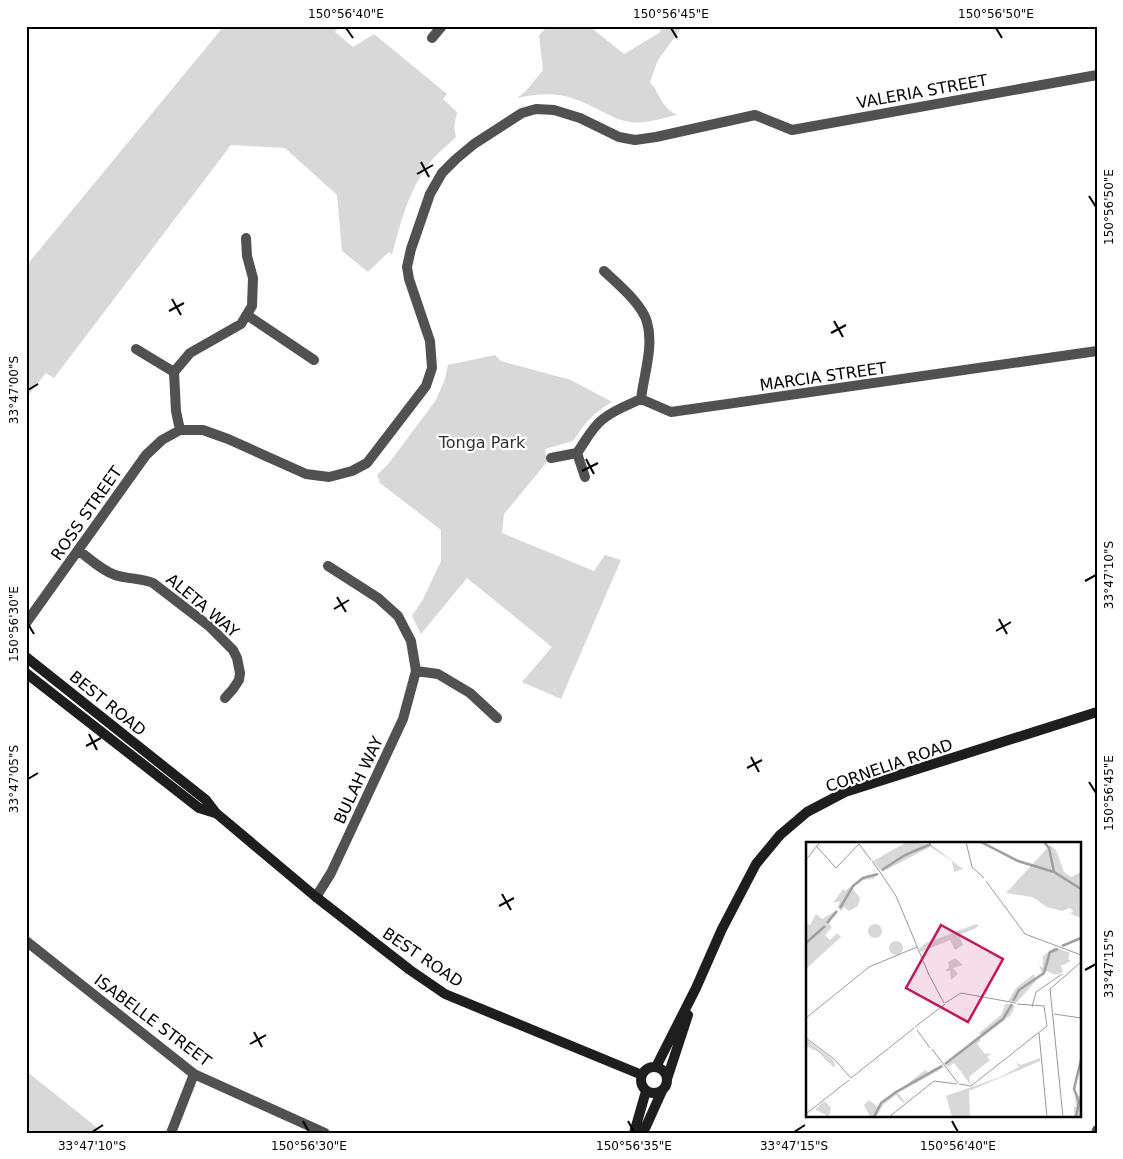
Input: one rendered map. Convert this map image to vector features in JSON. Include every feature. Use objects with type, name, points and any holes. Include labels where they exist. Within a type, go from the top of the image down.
[{"type":"main road","name":"BEST ROAD","points":[[26,657],[206,800],[216,813],[316,896],[410,970],[445,994],[642,1075]]},
{"type":"main road","name":"BEST ROAD","points":[[26,673],[199,808],[216,813]]},
{"type":"main road","name":"CORNELIA ROAD","points":[[656,1067],[696,988],[722,929],[756,864],[780,835],[807,812],[845,792],[1097,712]]},
{"type":"main road","name":"CORNELIA ROAD","points":[[667,1080],[696,988]]},
{"type":"main road","points":[[643,1133],[662,1091],[666,1087],[667,1080],[665,1073],[656,1067],[646,1070],[642,1075],[641,1084],[646,1091],[656,1094],[662,1091]]},
{"type":"main road","points":[[634,1133],[646,1091]]},
{"type":"street","points":[[432,38],[442,26]]},
{"type":"street","name":"VALERIA STREET","points":[[180,430],[203,430],[228,439],[306,474],[329,477],[352,471],[367,463],[426,386],[430,377],[432,368],[430,341],[409,279],[407,267],[411,249],[430,194],[442,174],[456,159],[506,122],[522,113],[536,109],[554,110],[580,118],[619,137],[635,140],[755,115],[792,130],[1097,75]]},
{"type":"street","points":[[180,430],[176,411],[174,372],[190,352],[241,324],[252,306],[253,278],[247,256],[246,238]]},
{"type":"street","points":[[551,458],[577,453],[602,419],[641,399],[650,346],[647,320],[637,305],[604,271]]},
{"type":"street","points":[[247,315],[314,360]]},
{"type":"street","points":[[136,349],[174,372]]},
{"type":"street","name":"MARCIA STREET","points":[[641,399],[671,412],[1097,352]]},
{"type":"street","name":"ROSS STREET","points":[[26,623],[146,455],[162,440],[180,430]]},
{"type":"street","points":[[577,453],[585,477]]},
{"type":"street","name":"ALETA WAY","points":[[78,550],[115,575],[153,582],[233,650],[237,658],[240,673],[239,680],[225,698]]},
{"type":"street","name":"BULAH WAY","points":[[316,896],[331,873],[403,719],[416,671],[411,641],[398,616],[378,598],[328,566]]},
{"type":"street","points":[[416,671],[438,674],[470,693],[497,718]]},
{"type":"street","name":"ISABELLE STREET","points":[[26,941],[194,1074],[325,1133]]},
{"type":"street","points":[[171,1133],[194,1074]]},
{"type":"green space","points":[[224,26],[340,26],[335,32],[353,47],[374,34],[447,94],[443,99],[457,112],[454,128],[456,137],[426,168],[414,188],[405,210],[392,255],[389,252],[368,272],[342,251],[337,195],[285,148],[231,145],[54,378],[46,373],[26,398],[26,266]]},
{"type":"green space","points":[[548,26],[589,26],[624,54],[659,33],[664,26],[683,26],[658,60],[650,82],[667,108],[677,115],[648,121],[631,122],[566,96],[538,94],[517,98],[526,91],[543,70],[539,35]]},
{"type":"green space","name":"Tonga Park","points":[[495,355],[501,361],[571,380],[612,402],[590,419],[573,441],[545,449],[547,462],[504,514],[502,533],[594,571],[605,555],[621,560],[561,699],[522,682],[552,647],[467,578],[421,634],[412,616],[423,599],[441,561],[441,530],[380,483],[377,475],[389,463],[436,400],[445,379],[448,365]]},
{"type":"green space","points":[[26,1071],[104,1133],[26,1133]]}]
